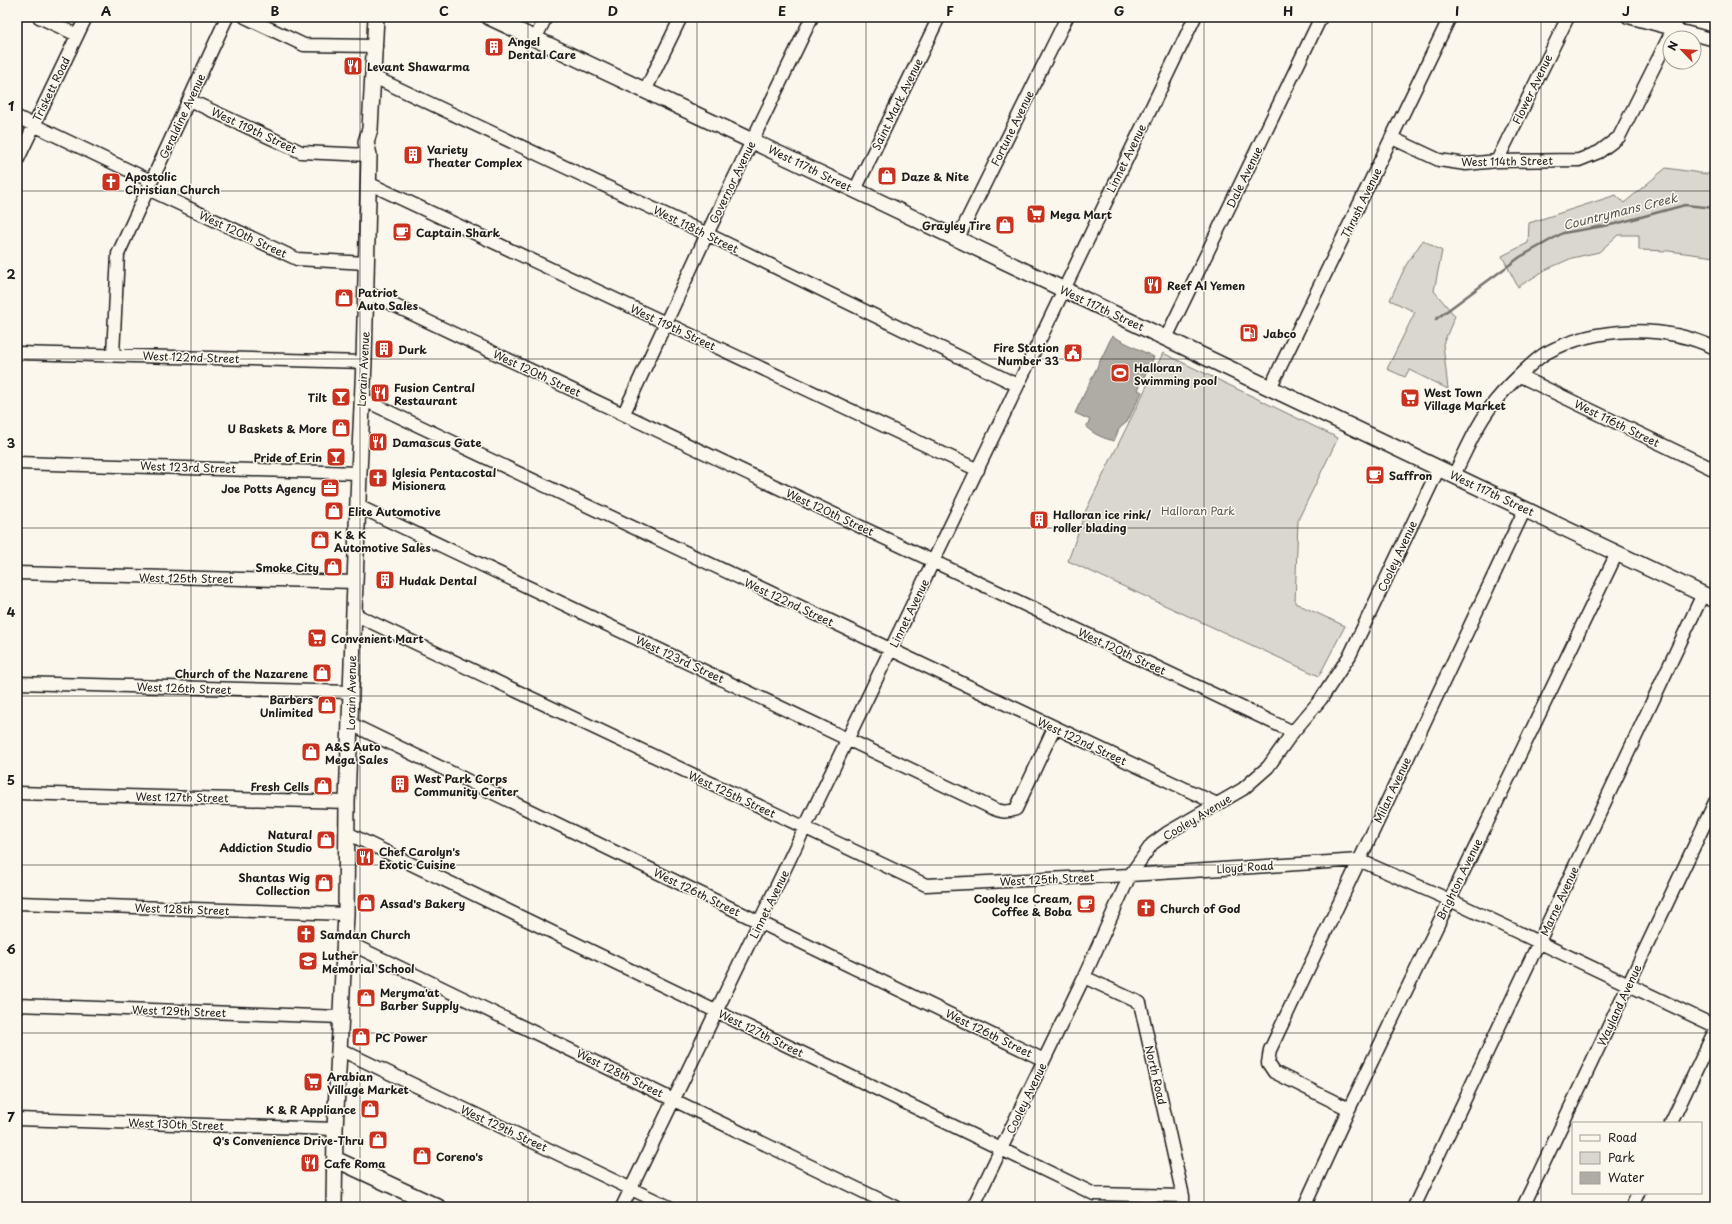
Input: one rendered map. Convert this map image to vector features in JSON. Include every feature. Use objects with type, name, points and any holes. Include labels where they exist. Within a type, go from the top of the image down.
[{"type":"main road","name":"Lorain Avenue","points":[[334,1207],[335,1129],[345,941],[347,802],[364,362],[369,155],[366,142],[370,129],[376,46],[376,17]]},
{"type":"main road","name":"West 117th Street","points":[[489,17],[855,190],[1062,290],[1525,508],[1709,597]]},
{"type":"main road","points":[[335,1159],[438,1207]]},
{"type":"street","points":[[39,17],[77,35]]},
{"type":"street","name":"Triskett Road","points":[[17,161],[86,17]]},
{"type":"street","name":"Geraldine Avenue","points":[[113,354],[118,254],[227,17]]},
{"type":"street","points":[[245,17],[304,45],[376,46]]},
{"type":"street","points":[[535,39],[546,17]]},
{"type":"street","points":[[645,90],[681,17]]},
{"type":"street","name":"Governor Avenue","points":[[624,414],[707,234],[812,17]]},
{"type":"street","name":"Saint Mark Avenue","points":[[855,190],[939,17]]},
{"type":"street","name":"Fortune Avenue","points":[[957,240],[1067,17]]},
{"type":"street","name":"Linnet Avenue","points":[[622,1207],[934,562],[1062,290],[1195,17]]},
{"type":"street","name":"Dale Avenue","points":[[1166,338],[1322,17]]},
{"type":"street","name":"Thrush Avenue","points":[[1270,388],[1450,17]]},
{"type":"street","name":"Flower Avenue","points":[[1496,161],[1568,17]]},
{"type":"street","points":[[1628,17],[1715,40]]},
{"type":"street","points":[[1673,29],[1679,17]]},
{"type":"street","name":"West 114th Street","points":[[1392,138],[1439,160],[1466,164],[1496,161],[1579,160],[1599,152],[1619,137],[1673,29]]},
{"type":"street","name":"West 118th Street","points":[[374,77],[707,234],[1017,385]]},
{"type":"street","name":"West 119th Street","points":[[189,100],[301,152],[369,155]]},
{"type":"street","name":"West 120th Street","points":[[17,117],[297,260],[366,263]]},
{"type":"street","name":"West 119th Street","points":[[368,183],[978,470]]},
{"type":"street","name":"West 120th Street","points":[[366,292],[1293,732]]},
{"type":"street","points":[[1454,475],[1478,425],[1497,399],[1545,354],[1576,341],[1607,332],[1644,331],[1698,340],[1715,348]]},
{"type":"street","name":"West 122nd Street","points":[[17,353],[113,354],[364,362]]},
{"type":"street","name":"West 116th Street","points":[[1520,376],[1715,470]]},
{"type":"street","name":"West 122nd Street","points":[[362,399],[1217,804]]},
{"type":"street","name":"West 123rd Street","points":[[17,462],[359,473]]},
{"type":"street","name":"Cooley Avenue","points":[[973,1207],[1084,977],[1130,875],[1152,844],[1181,823],[1243,789],[1268,767],[1293,732],[1321,699],[1350,655],[1439,468]]},
{"type":"street","name":"West 123rd Street","points":[[358,506],[1003,812],[1010,812],[1016,809],[1054,728]]},
{"type":"street","name":"Milan Avenue","points":[[1349,1109],[1274,1072],[1268,1063],[1270,1050],[1525,508]]},
{"type":"street","name":"Brighton Avenue","points":[[1304,1207],[1349,1109],[1617,553]]},
{"type":"street","name":"West 125th Street","points":[[17,574],[355,582]]},
{"type":"street","name":"Marne Avenue","points":[[1414,1207],[1539,943],[1709,597]]},
{"type":"street","name":"West 125th Street","points":[[354,614],[926,885],[1130,875]]},
{"type":"street","name":"West 126th Street","points":[[17,683],[351,692]]},
{"type":"street","name":"West 126th Street","points":[[351,724],[1044,1060]]},
{"type":"street","name":"West 127th Street","points":[[17,793],[347,802]]},
{"type":"street","name":"Wayland Avenue","points":[[1523,1207],[1715,802]]},
{"type":"street","name":"West 127th Street","points":[[347,833],[1094,1194],[1183,1202]]},
{"type":"street","points":[[1359,860],[1450,900],[1715,1026]]},
{"type":"street","name":"Lloyd Road","points":[[1130,875],[1359,860]]},
{"type":"street","name":"West 128th Street","points":[[17,903],[346,914]]},
{"type":"street","name":"West 128th Street","points":[[345,941],[894,1207]]},
{"type":"street","name":"North Road","points":[[1084,977],[1140,1003],[1183,1202]]},
{"type":"street","name":"West 129th Street","points":[[17,1005],[341,1017]]},
{"type":"street","points":[[1671,1122],[1715,1030]]},
{"type":"street","name":"West 129th Street","points":[[339,1049],[669,1207]]},
{"type":"street","name":"West 130th Street","points":[[17,1119],[335,1129]]},
{"type":"street","points":[[1632,1207],[1638,1194]]},
{"type":"green space","points":[[1666,168],[1707,174],[1715,170],[1715,257],[1669,251],[1639,250],[1639,235],[1618,235],[1599,252],[1572,258],[1547,269],[1518,287],[1502,256],[1528,243],[1529,223],[1616,195],[1624,203]]},
{"type":"green space","points":[[1423,240],[1442,251],[1434,291],[1455,316],[1443,344],[1448,389],[1409,370],[1405,377],[1387,369],[1415,312],[1390,300],[1406,265]]},
{"type":"green space","name":"Halloran Park","points":[[1163,353],[1338,438],[1298,520],[1295,603],[1345,626],[1319,676],[1068,561],[1086,510]]},
{"type":"water","name":"Halloran Swimming pool","points":[[1112,336],[1154,357],[1138,390],[1142,392],[1127,422],[1119,429],[1114,441],[1093,432],[1086,427],[1090,420],[1075,413]]},
{"type":"waterway","name":"Countrymans Creek","points":[[1436,319],[1520,257],[1563,233],[1615,224],[1685,205],[1715,208]]},
{"type":"place","name":"Angel Dental Care","points":[[494,47]]},
{"type":"place","name":"Levant Shawarma","points":[[353,66]]},
{"type":"place","name":"Variety Theater Complex","points":[[413,155]]},
{"type":"place","name":"Daze & Nite","points":[[887,176]]},
{"type":"place","name":"Apostolic Christian Church","points":[[111,182]]},
{"type":"place","name":"Mega Mart","points":[[1036,214]]},
{"type":"place","name":"Grayley Tire","points":[[1005,225]]},
{"type":"place","name":"Captain Shark","points":[[402,232]]},
{"type":"place","name":"Reef Al Yemen","points":[[1153,285]]},
{"type":"place","name":"Patriot Auto Sales","points":[[344,298]]},
{"type":"place","name":"Jabco","points":[[1249,333]]},
{"type":"place","name":"Durk","points":[[384,349]]},
{"type":"place","name":"Fire Station Number 33","points":[[1073,353]]},
{"type":"place","name":"Halloran Swimming pool","points":[[1120,373]]},
{"type":"place","name":"Fusion Central Restaurant","points":[[380,393]]},
{"type":"place","name":"Tilt","points":[[341,397]]},
{"type":"place","name":"West Town Village Market","points":[[1410,398]]},
{"type":"place","name":"U Baskets & More","points":[[341,428]]},
{"type":"place","name":"Damascus Gate","points":[[378,442]]},
{"type":"place","name":"Pride of Erin","points":[[336,457]]},
{"type":"place","name":"Saffron","points":[[1375,475]]},
{"type":"place","name":"Iglesia Pentacostal Misionera","points":[[378,478]]},
{"type":"place","name":"Joe Potts Agency","points":[[330,488]]},
{"type":"place","name":"Elite Automotive","points":[[334,511]]},
{"type":"place","name":"Halloran ice rink/ roller blading","points":[[1039,520]]},
{"type":"place","name":"K & K Automotive Sales","points":[[320,540]]},
{"type":"place","name":"Smoke City","points":[[333,567]]},
{"type":"place","name":"Hudak Dental","points":[[385,580]]},
{"type":"place","name":"Convenient Mart","points":[[317,638]]},
{"type":"place","name":"Church of the Nazarene","points":[[322,673]]},
{"type":"place","name":"Barbers Unlimited","points":[[327,705]]},
{"type":"place","name":"A&S Auto Mega Sales","points":[[311,752]]},
{"type":"place","name":"West Park Corps Community Center","points":[[400,784]]},
{"type":"place","name":"Fresh Cells","points":[[323,786]]},
{"type":"place","name":"Natural Addiction Studio","points":[[326,840]]},
{"type":"place","name":"Chef Carolyn's Exotic Cuisine","points":[[365,857]]},
{"type":"place","name":"Shantas Wig Collection","points":[[324,883]]},
{"type":"place","name":"Assad's Bakery","points":[[366,903]]},
{"type":"place","name":"Cooley Ice Cream, Coffee & Boba","points":[[1086,904]]},
{"type":"place","name":"Church of God","points":[[1146,908]]},
{"type":"place","name":"Samdan Church","points":[[306,934]]},
{"type":"place","name":"Luther Memorial School","points":[[308,961]]},
{"type":"place","name":"Meryma'at Barber Supply","points":[[366,998]]},
{"type":"place","name":"PC Power","points":[[361,1037]]},
{"type":"place","name":"Arabian Village Market","points":[[313,1082]]},
{"type":"place","name":"K & R Appliance","points":[[370,1109]]},
{"type":"place","name":"Q's Convenience Drive-Thru","points":[[378,1140]]},
{"type":"place","name":"Coreno's","points":[[422,1156]]},
{"type":"place","name":"Cafe Roma","points":[[310,1163]]}]
